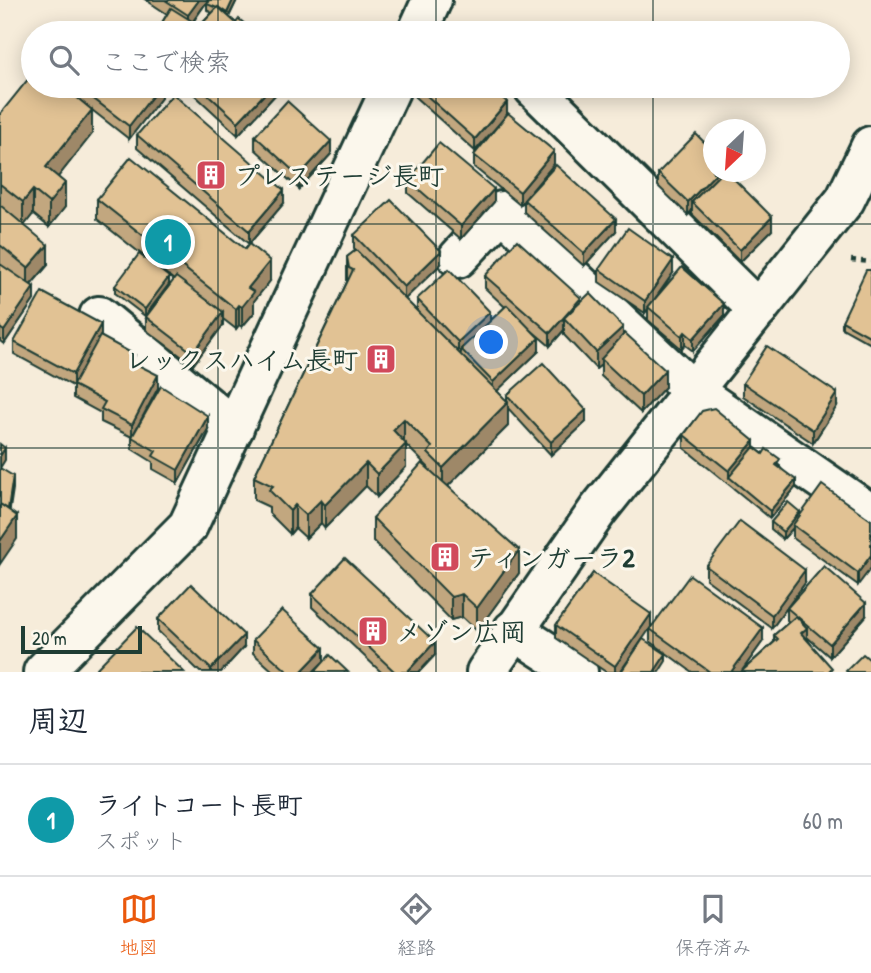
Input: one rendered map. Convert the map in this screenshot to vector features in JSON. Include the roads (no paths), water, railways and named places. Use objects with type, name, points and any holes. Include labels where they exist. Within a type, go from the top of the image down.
[{"type":"street","points":[[422,21],[432,0]]},
{"type":"street","points":[[43,672],[188,526],[386,98]]},
{"type":"street","points":[[544,98],[758,310]]},
{"type":"street","points":[[486,672],[598,510],[758,310],[858,205],[871,146]]},
{"type":"street","points":[[458,258],[502,211],[693,391],[871,514]]},
{"type":"street","points":[[99,316],[234,428]]},
{"type":"street","points":[[513,630],[578,672]]},
{"type":"place","name":"プレステージ長町","points":[[211,175]]},
{"type":"place","name":"ライトコート長町","points":[[168,242]]},
{"type":"place","name":"レックスハイム長町","points":[[381,359]]},
{"type":"place","name":"ティンガーラ2","points":[[445,557]]},
{"type":"place","name":"メゾン広岡","points":[[373,631]]}]
